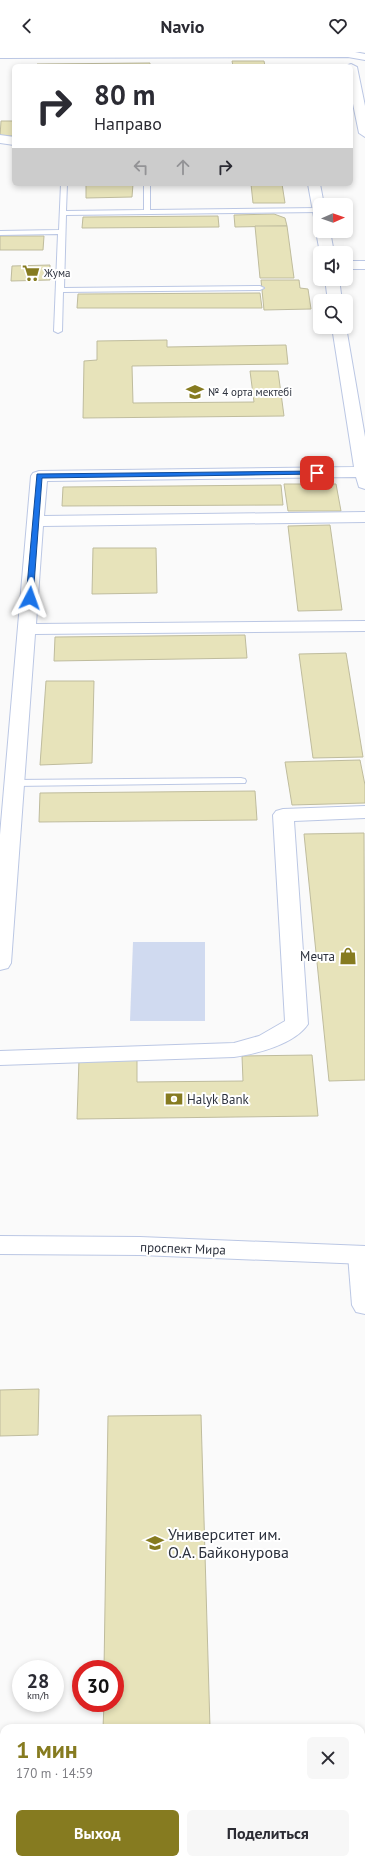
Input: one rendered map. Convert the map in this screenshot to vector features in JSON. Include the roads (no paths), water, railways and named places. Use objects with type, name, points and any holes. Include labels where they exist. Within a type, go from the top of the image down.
[{"type":"street","points":[[348,53],[350,64]]},
{"type":"street","points":[[0,55],[348,53],[365,57]]},
{"type":"street","points":[[353,77],[365,134]]},
{"type":"street","points":[[0,139],[12,141]]},
{"type":"street","points":[[314,186],[316,198]]},
{"type":"street","points":[[353,265],[365,265]]},
{"type":"street","points":[[0,963],[6,806],[14,783],[39,476],[364,478],[341,334]]},
{"type":"street","points":[[36,520],[365,517]]},
{"type":"street","points":[[27,629],[365,626]]},
{"type":"street","points":[[0,1058],[234,1050],[253,1047],[269,1042],[297,1024],[283,815],[365,812]]},
{"type":"street","name":"проспект Мира","points":[[0,1245],[140,1246],[363,1255]]},
{"type":"street","points":[[363,1255],[365,1305]]},
{"type":"lane","points":[[58,331],[64,186]]},
{"type":"lane","points":[[147,186],[147,212]]},
{"type":"lane","points":[[62,213],[313,213]]},
{"type":"lane","points":[[0,233],[62,232]]},
{"type":"lane","points":[[59,290],[260,288]]},
{"type":"lane","points":[[14,783],[241,781]]},
{"type":"place","name":"Жума","points":[[31,273]]},
{"type":"place","name":"№ 4 орта мектебі","points":[[195,392]]},
{"type":"place","name":"Мечта","points":[[348,956]]},
{"type":"place","name":"Halyk Bank","points":[[174,1099]]},
{"type":"place","name":"Университет им. О.А. Байконурова","points":[[155,1543]]}]
